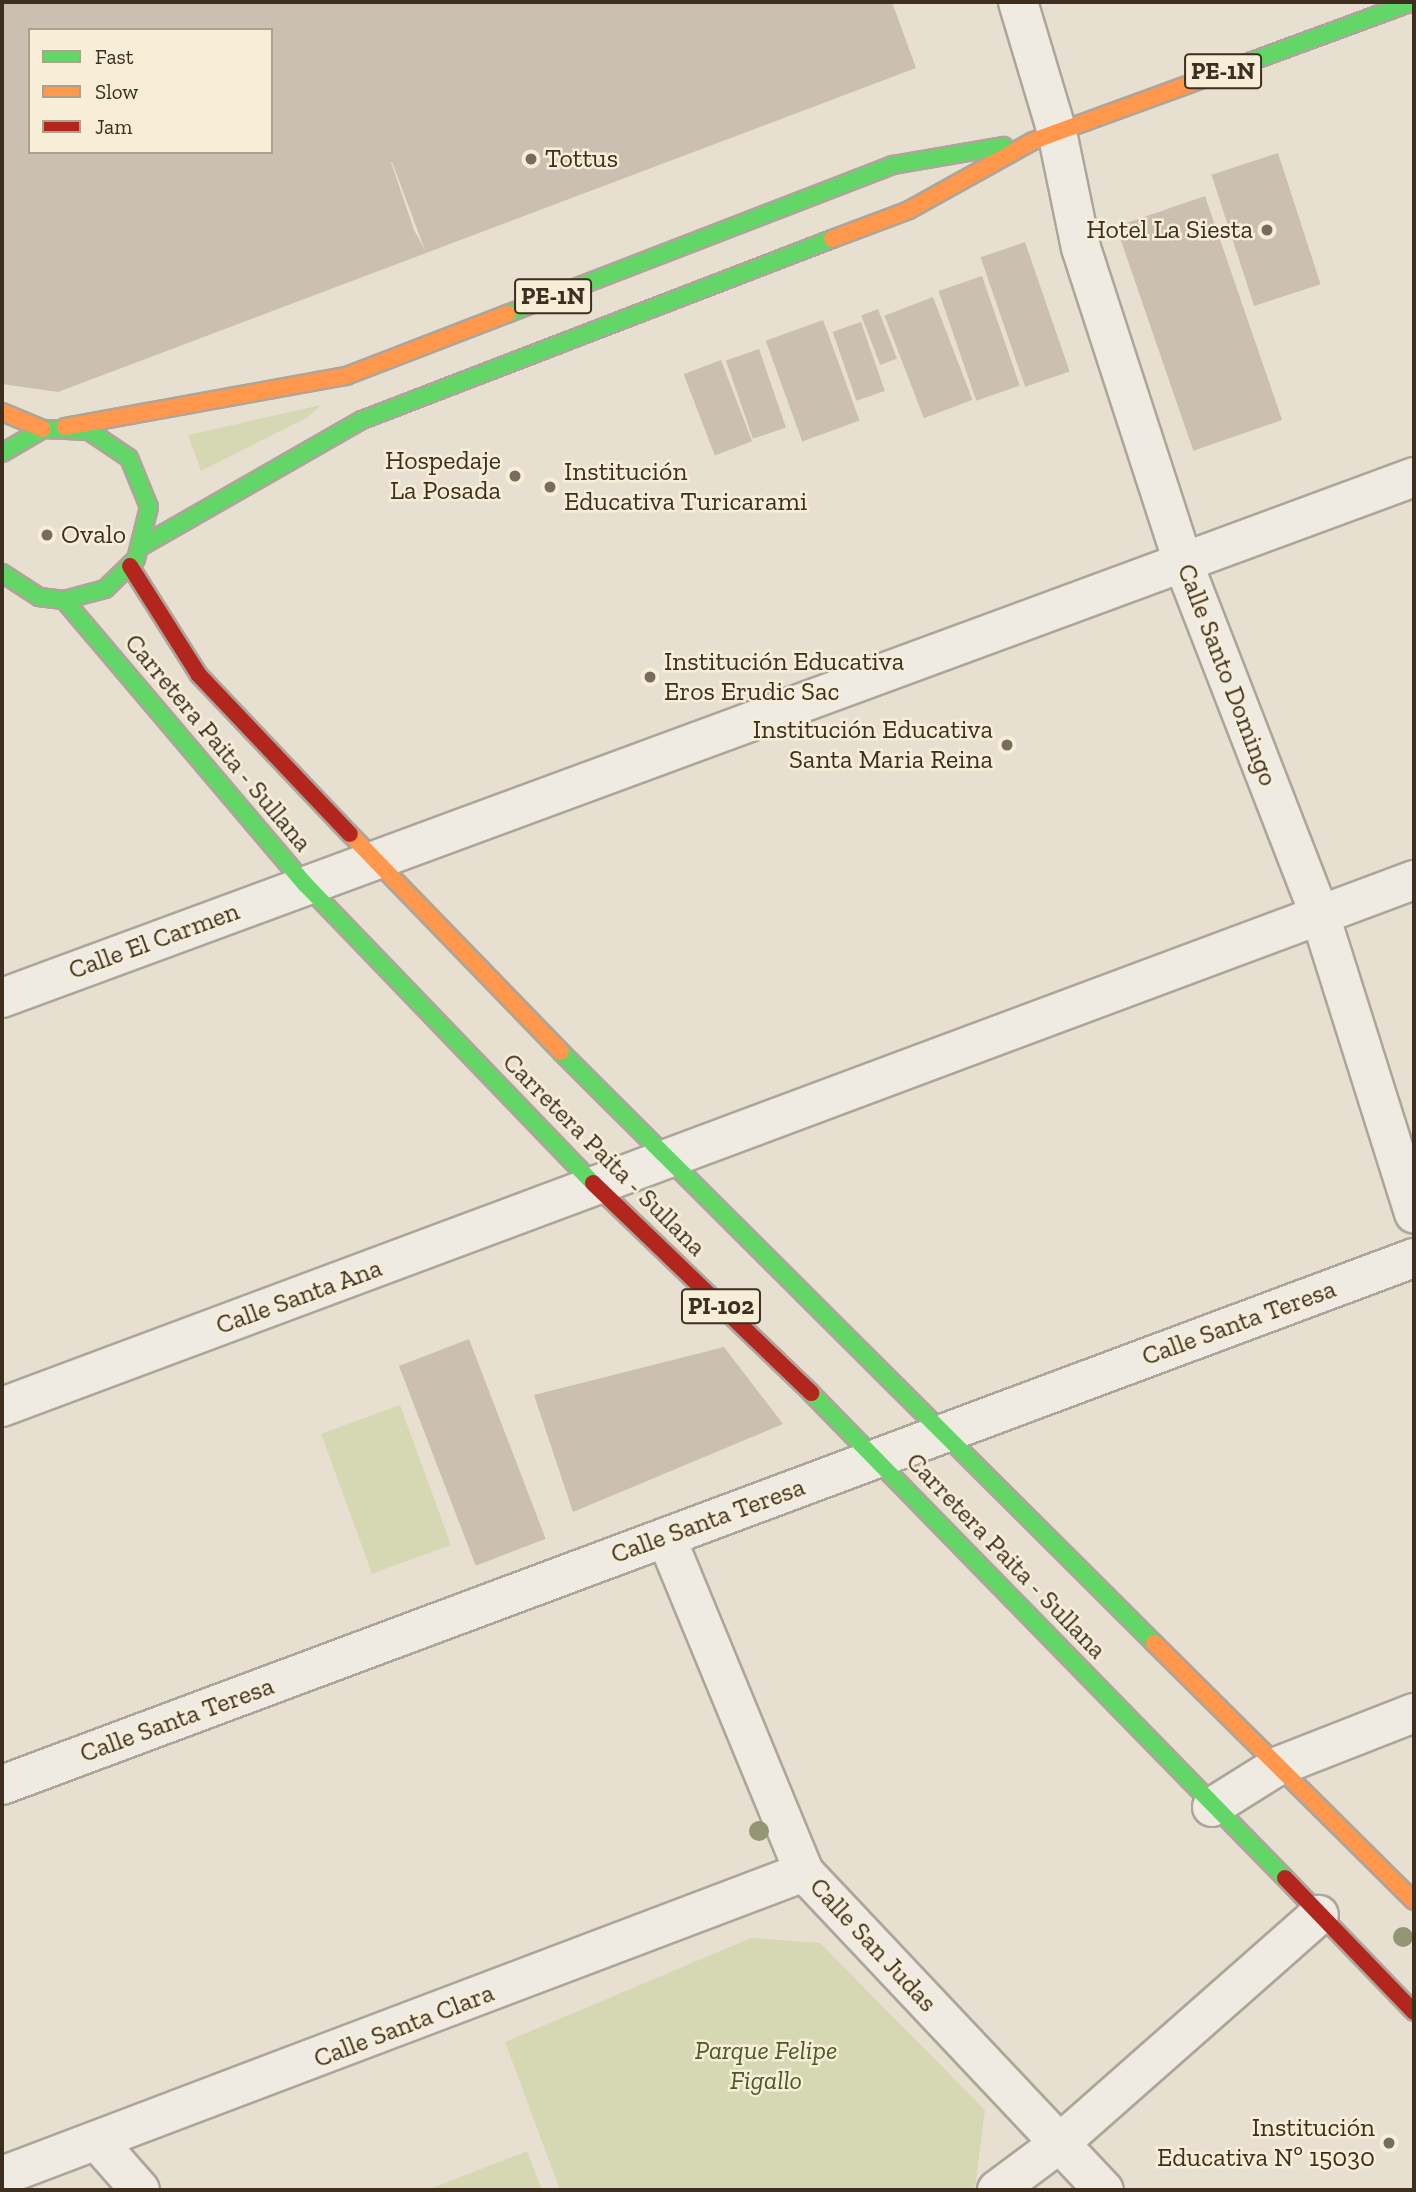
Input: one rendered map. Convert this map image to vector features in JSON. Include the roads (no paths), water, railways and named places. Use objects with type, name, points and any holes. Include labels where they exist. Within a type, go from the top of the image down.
[{"type":"main road","name":"PE-1N","points":[[141,547],[275,464],[362,421],[909,210],[1045,137],[1413,2]]},
{"type":"main road","name":"PE-1N","points":[[3,451],[43,429],[346,376],[893,165],[1045,137]]},
{"type":"main road","points":[[2,412],[43,429]]},
{"type":"main road","name":"PE-1N","points":[[2,573],[10,586],[39,597],[64,600],[105,589],[130,566],[141,547],[149,507],[143,481],[108,440],[65,427]]},
{"type":"main road","name":"Carretera Paita - Sullana","points":[[130,566],[199,675],[374,860],[666,1160],[1414,1901]]},
{"type":"main road","points":[[2,600],[64,600]]},
{"type":"main road","name":"Carretera Paita - Sullana","points":[[64,600],[306,885],[596,1186],[878,1458],[1212,1807],[1414,2012]]},
{"type":"street","name":"Calle Santo Domingo","points":[[1018,2],[1045,137],[1184,565],[1321,915],[1414,1214]]},
{"type":"street","name":"Calle El Carmen","points":[[2,998],[1184,565],[1414,477]]},
{"type":"street","name":"Calle Santa Ana","points":[[2,1408],[1414,880]]},
{"type":"street","name":"Calle Santa Teresa","points":[[2,1785],[1414,1258]]},
{"type":"street","name":"Calle San Judas","points":[[666,1537],[804,1872],[1104,2190]]},
{"type":"street","points":[[1212,1807],[1276,1767],[1414,1713]]},
{"type":"street","name":"Calle Santa Clara","points":[[2,2176],[804,1872]]},
{"type":"street","points":[[997,2190],[1060,2143],[1319,1914]]},
{"type":"street","points":[[97,2141],[140,2190]]},
{"type":"place","name":"Tottus","points":[[531,159]]},
{"type":"place","name":"Hotel La Siesta","points":[[1267,230]]},
{"type":"place","name":"Hospedaje La Posada","points":[[515,476]]},
{"type":"place","name":"Institución Educativa Turicarami","points":[[550,487]]},
{"type":"place","name":"Ovalo","points":[[47,535]]},
{"type":"place","name":"Institución Educativa Eros Erudic Sac","points":[[650,677]]},
{"type":"place","name":"Institución Educativa Santa Maria Reina","points":[[1007,745]]},
{"type":"place","name":"Institución Educativa Nº 15030","points":[[1389,2143]]},
{"type":"park label","name":"Parque Felipe Figallo","points":[[766,2066]]}]
